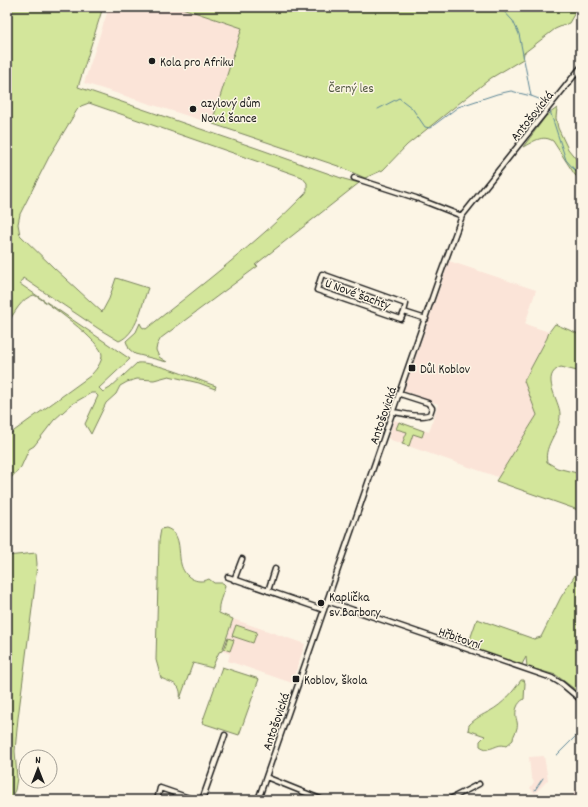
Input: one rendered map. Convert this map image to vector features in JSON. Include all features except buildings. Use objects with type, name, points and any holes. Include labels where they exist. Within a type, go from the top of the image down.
[{"type":"street","name":"Antošovická","points":[[258,800],[462,216],[581,67]]},
{"type":"street","points":[[354,178],[416,198],[462,216]]},
{"type":"street","name":"U Nové šachty","points":[[322,274],[406,304],[404,312],[401,319],[317,290],[322,274]]},
{"type":"street","name":"U Nové šachty","points":[[404,312],[426,319]]},
{"type":"street","points":[[393,412],[422,417],[430,414],[432,408],[428,403],[400,394]]},
{"type":"street","points":[[234,580],[242,559]]},
{"type":"street","points":[[268,591],[275,569]]},
{"type":"street","points":[[228,577],[324,610]]},
{"type":"street","name":"Hřbitovní","points":[[328,601],[552,678],[562,684],[581,700]]},
{"type":"street","points":[[202,800],[225,735]]},
{"type":"street","points":[[266,777],[323,800]]},
{"type":"street","points":[[448,800],[479,784]]},
{"type":"street","points":[[157,800],[160,788],[196,800]]},
{"type":"shaded area","points":[[109,7],[179,7],[242,28],[212,122],[210,123],[84,83]]},
{"type":"shaded area","points":[[449,261],[536,290],[525,324],[549,332],[524,381],[537,415],[513,456],[498,477],[388,438],[394,420],[429,432],[438,404],[404,391]]},
{"type":"shaded area","points":[[233,619],[305,644],[292,683],[228,661],[230,654],[223,651]]},
{"type":"shaded area","points":[[544,756],[548,780],[535,793],[530,788],[534,782],[531,777],[529,757]]},
{"type":"shaded area","points":[[581,782],[581,800],[570,800]]},
{"type":"green space","points":[[7,7],[103,7],[78,87],[359,183],[255,265],[258,266],[161,338],[156,350],[159,357],[167,362],[135,354],[129,349],[126,341],[136,332],[140,323],[142,327],[146,329],[207,281],[267,230],[305,194],[307,191],[307,183],[302,177],[89,103],[81,106],[77,110],[50,155],[20,214],[18,224],[20,235],[102,312],[109,299],[116,278],[148,288],[141,310],[135,325],[125,337],[119,341],[23,278],[20,284],[130,359],[99,388],[103,392],[110,388],[137,363],[145,363],[165,368],[216,386],[215,389],[199,383],[169,376],[154,380],[137,379],[127,382],[120,386],[116,394],[106,403],[91,434],[85,424],[98,396],[95,393],[91,393],[72,404],[54,420],[34,446],[29,449],[21,467],[7,482],[7,436],[90,376],[100,364],[102,355],[100,349],[84,332],[61,313],[34,295],[25,299],[7,324]]},
{"type":"green space","name":"Černý les","points":[[179,7],[581,7],[576,11],[569,23],[555,29],[524,53],[523,59],[491,78],[407,145],[383,170],[365,178],[338,166],[213,124],[212,122],[242,28]]},
{"type":"green space","points":[[557,108],[556,118],[558,128],[568,149],[581,165],[581,180],[575,175],[553,141],[545,138],[534,141],[523,147],[546,116]]},
{"type":"green space","points":[[555,324],[581,335],[581,372],[561,367],[555,371],[552,376],[552,389],[559,409],[560,420],[547,450],[546,456],[547,462],[557,468],[581,474],[581,511],[496,481],[537,415],[524,381],[549,332]]},
{"type":"green space","points":[[399,422],[424,431],[422,437],[413,434],[409,446],[402,444],[407,432],[396,429]]},
{"type":"green space","points":[[166,528],[171,530],[177,538],[181,564],[188,576],[192,579],[200,581],[209,579],[214,583],[223,583],[225,585],[219,606],[219,613],[233,619],[222,651],[219,652],[212,668],[193,663],[180,699],[180,690],[178,687],[161,678],[156,660],[159,541],[161,529]]},
{"type":"green space","points":[[36,553],[37,564],[34,593],[15,751],[17,778],[15,790],[10,800],[7,800],[7,556]]},
{"type":"green space","points":[[581,566],[581,694],[556,675],[527,667],[526,657],[521,666],[467,648],[477,619],[534,639],[541,637],[561,597]]},
{"type":"green space","points":[[236,625],[257,632],[253,643],[232,636]]},
{"type":"green space","points":[[228,638],[234,640],[230,651],[224,649]]},
{"type":"green space","points":[[222,667],[259,679],[239,735],[202,723]]},
{"type":"green space","points":[[521,680],[524,680],[525,683],[524,699],[518,705],[516,710],[517,727],[513,740],[506,746],[499,745],[487,749],[480,746],[480,741],[485,736],[468,730],[469,725],[495,708],[511,693]]},
{"type":"waterway","points":[[500,7],[513,21],[519,34],[531,96],[547,102]]},
{"type":"waterway","points":[[378,109],[399,98],[412,108],[425,127],[430,128],[458,107],[497,94],[511,91],[531,96]]},
{"type":"waterway","points":[[550,111],[566,160],[581,175]]},
{"type":"waterway","points":[[557,755],[581,731]]},
{"type":"waterway","points":[[535,790],[543,778]]},
{"type":"place","name":"Kola pro Afriku","points":[[152,61]]},
{"type":"place","name":"azylový dům Nová šance","points":[[193,109]]},
{"type":"place","name":"Důl Koblov","points":[[412,368]]},
{"type":"place","name":"Kaplička sv.Barbory","points":[[321,603]]},
{"type":"place","name":"Koblov, škola","points":[[296,679]]}]
